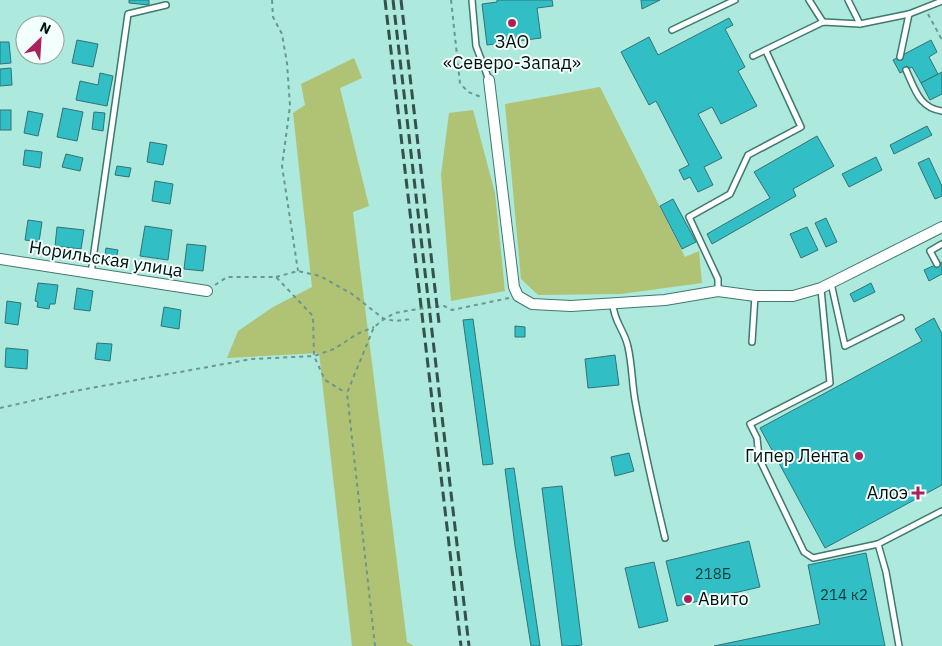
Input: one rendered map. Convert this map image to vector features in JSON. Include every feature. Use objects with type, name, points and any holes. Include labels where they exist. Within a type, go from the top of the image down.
[{"type":"street","points":[[489,80],[514,287],[518,296],[532,304],[613,305],[665,300],[718,291],[755,296],[793,296],[831,283],[942,227]]},
{"type":"street","name":"Норильская улица","points":[[0,258],[207,291]]},
{"type":"lane","points":[[472,0],[476,46],[489,80]]},
{"type":"lane","points":[[719,0],[723,7]]},
{"type":"lane","points":[[672,30],[735,0]]},
{"type":"lane","points":[[809,0],[823,22]]},
{"type":"lane","points":[[848,0],[860,24]]},
{"type":"lane","points":[[753,56],[823,22],[860,24],[909,14],[942,1]]},
{"type":"lane","points":[[91,274],[128,14],[166,5]]},
{"type":"lane","points":[[900,57],[909,14]]},
{"type":"lane","points":[[718,291],[718,279],[689,217],[730,194],[748,155],[802,127],[766,51]]},
{"type":"lane","points":[[906,70],[920,102],[927,107],[942,111]]},
{"type":"lane","points":[[937,264],[930,251],[942,244]]},
{"type":"lane","points":[[831,283],[845,346],[901,318]]},
{"type":"lane","points":[[820,288],[830,383],[750,424],[757,438],[759,458],[804,552],[813,558],[878,544],[942,511]]},
{"type":"lane","points":[[752,342],[755,296]]},
{"type":"lane","points":[[613,305],[615,321],[625,337],[629,348],[633,390],[644,448],[665,538]]},
{"type":"lane","points":[[878,544],[886,572],[899,646]]},
{"type":"path","points":[[272,0],[273,17],[282,34],[287,63],[290,106],[282,166],[298,271]]},
{"type":"path","points":[[451,0],[460,84],[468,92],[491,102]]},
{"type":"path","points":[[925,9],[942,40]]},
{"type":"path","points":[[207,291],[227,277],[276,277],[298,271],[320,276],[352,294],[384,319],[396,321],[412,319]]},
{"type":"path","points":[[276,277],[313,316],[314,356],[325,380],[347,393]]},
{"type":"path","points":[[446,310],[518,296]]},
{"type":"path","points":[[0,408],[80,390],[252,359],[314,356],[334,349],[357,334],[374,327],[384,319],[395,314],[444,306],[452,310]]},
{"type":"path","points":[[374,327],[347,393],[375,646]]},
{"type":"green space","points":[[354,58],[362,78],[340,88],[369,206],[353,212],[407,642],[414,646],[352,646],[319,353],[227,358],[238,331],[273,307],[312,287],[293,113],[305,105],[301,84]]},
{"type":"green space","points":[[600,87],[685,257],[699,251],[702,283],[621,294],[538,295],[521,279],[505,104]]},
{"type":"green space","points":[[473,110],[495,193],[505,291],[451,301],[441,175],[449,113]]},
{"type":"building","points":[[129,0],[149,0],[149,5],[129,3]]},
{"type":"building","name":"ЗАО «Северо-Запад»","points":[[497,0],[552,0],[553,6],[537,8],[541,38],[487,45],[482,4],[497,2]]},
{"type":"building","points":[[641,0],[660,0],[642,9]]},
{"type":"building","points":[[729,18],[733,25],[725,29],[745,67],[738,71],[757,106],[721,124],[712,107],[698,114],[722,158],[704,167],[713,185],[698,192],[690,177],[684,180],[679,170],[689,165],[656,101],[649,105],[621,52],[649,37],[658,55]]},
{"type":"building","points":[[77,40],[98,44],[93,67],[72,63]]},
{"type":"building","points":[[931,40],[937,52],[929,57],[938,74],[921,83],[912,67],[900,73],[893,60]]},
{"type":"building","points":[[0,42],[9,42],[11,63],[0,64]]},
{"type":"building","points":[[11,68],[12,85],[0,86],[0,69]]},
{"type":"building","points":[[942,72],[942,94],[930,100],[921,83]]},
{"type":"building","points":[[100,73],[113,76],[107,106],[76,100],[80,81],[98,85]]},
{"type":"building","points":[[63,108],[83,112],[77,141],[57,137]]},
{"type":"building","points":[[0,110],[11,110],[11,130],[0,130]]},
{"type":"building","points":[[28,111],[43,114],[38,136],[24,133]]},
{"type":"building","points":[[94,112],[105,113],[103,131],[92,129]]},
{"type":"building","points":[[927,126],[932,135],[894,154],[890,145]]},
{"type":"building","points":[[817,136],[834,166],[793,189],[796,196],[712,244],[707,234],[770,198],[754,172]]},
{"type":"building","points":[[150,142],[167,145],[163,165],[147,162]]},
{"type":"building","points":[[25,150],[42,152],[40,168],[23,165]]},
{"type":"building","points":[[66,154],[83,158],[80,171],[62,167]]},
{"type":"building","points":[[876,157],[882,170],[849,187],[842,174]]},
{"type":"building","points":[[929,158],[942,186],[942,196],[935,199],[918,163]]},
{"type":"building","points":[[117,166],[131,168],[129,177],[115,175]]},
{"type":"building","points":[[155,181],[173,184],[170,204],[152,201]]},
{"type":"building","points":[[673,199],[696,242],[682,249],[660,206]]},
{"type":"building","points":[[826,218],[837,242],[826,247],[815,223]]},
{"type":"building","points":[[28,220],[42,222],[39,242],[25,240]]},
{"type":"building","points":[[145,226],[172,230],[168,260],[140,256]]},
{"type":"building","points":[[57,227],[84,230],[81,249],[55,246]]},
{"type":"building","points":[[807,227],[818,250],[801,258],[790,234]]},
{"type":"building","points":[[187,244],[206,246],[203,271],[184,269]]},
{"type":"building","points":[[106,248],[118,250],[115,264],[104,262]]},
{"type":"building","points":[[942,262],[942,274],[929,281],[924,270]]},
{"type":"building","points":[[38,283],[58,285],[55,304],[50,304],[49,309],[37,307],[38,302],[35,301]]},
{"type":"building","points":[[871,283],[875,292],[854,302],[850,294]]},
{"type":"building","points":[[77,288],[93,291],[90,311],[74,309]]},
{"type":"building","points":[[7,301],[21,303],[18,325],[5,323]]},
{"type":"building","points":[[164,307],[181,310],[179,329],[161,326]]},
{"type":"building","name":"Гипер Лента","points":[[934,318],[942,334],[942,485],[825,548],[760,428],[922,341],[915,329]]},
{"type":"building","points":[[473,319],[493,464],[483,465],[463,320]]},
{"type":"building","points":[[515,326],[525,327],[525,337],[515,337]]},
{"type":"building","points":[[97,343],[112,344],[110,361],[95,359]]},
{"type":"building","points":[[6,348],[28,350],[27,369],[5,367]]},
{"type":"building","points":[[615,355],[619,385],[588,388],[585,359]]},
{"type":"building","points":[[629,453],[634,471],[615,476],[611,457]]},
{"type":"building","points":[[514,468],[540,646],[531,646],[515,546],[505,469]]},
{"type":"building","points":[[562,486],[582,645],[572,646],[562,646],[542,488]]},
{"type":"building","points":[[749,541],[760,587],[677,606],[666,561]]},
{"type":"building","points":[[866,553],[885,646],[714,646],[820,624],[808,565]]},
{"type":"building","points":[[654,562],[668,621],[639,628],[625,568]]},
{"type":"railway","points":[[385,0],[461,646]]},
{"type":"railway","points":[[393,0],[469,646]]},
{"type":"railway","points":[[401,0],[439,323]]},
{"type":"place","name":"ЗАО «Северо-Запад»","points":[[512,23]]},
{"type":"place","name":"Гипер Лента","points":[[859,456]]},
{"type":"place","name":"Алоэ","points":[[918,493]]},
{"type":"place","name":"Авито","points":[[688,599]]}]
